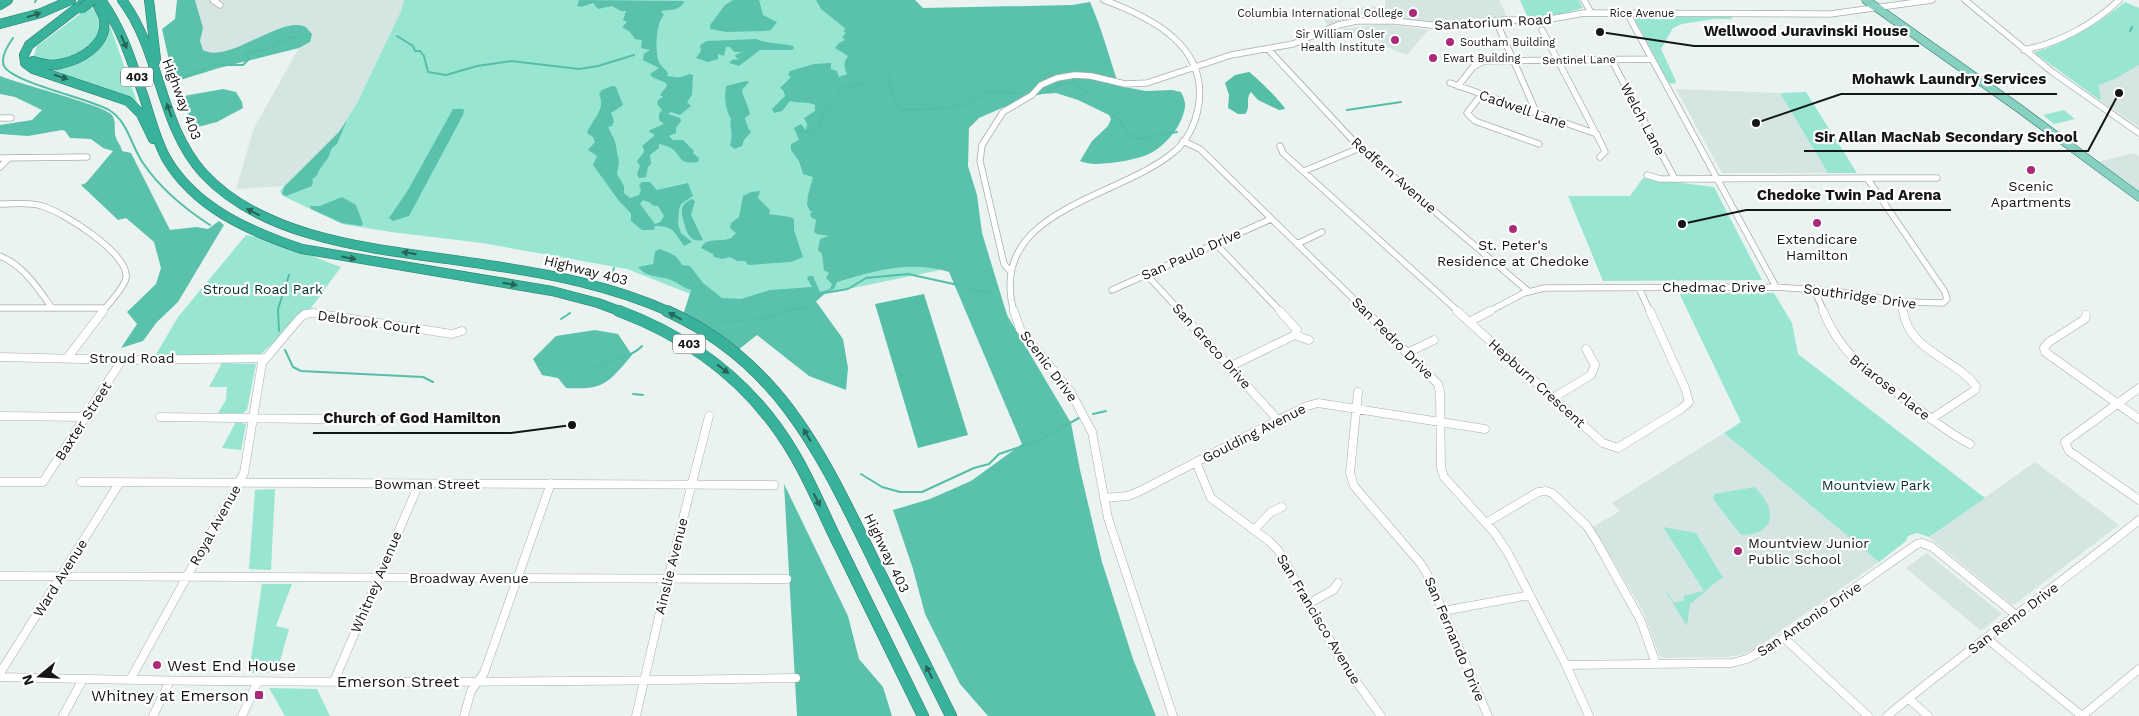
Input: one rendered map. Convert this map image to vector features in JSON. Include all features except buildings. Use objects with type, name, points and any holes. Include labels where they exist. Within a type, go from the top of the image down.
[{"type":"highway","points":[[0,5],[8,0]]},
{"type":"highway","points":[[88,0],[79,9],[33,47],[29,52],[31,60],[41,64],[57,64],[80,57],[94,48],[104,35],[106,27],[104,16],[93,0],[79,9],[29,45],[24,55],[25,63],[33,69],[113,95],[128,102],[141,114],[159,152],[166,157]]},
{"type":"highway","name":"Highway 403","points":[[100,0],[115,20],[131,57],[166,157],[191,189],[209,206],[262,234],[302,248],[552,291],[598,303],[648,322],[692,345],[742,386],[762,408],[794,454],[923,716]]},
{"type":"highway","name":"Highway 403","points":[[122,0],[136,20],[187,153],[214,185],[247,210],[312,234],[352,243],[546,275],[627,295],[656,305],[705,332],[743,359],[779,394],[806,432],[840,493],[951,716]]},
{"type":"highway","points":[[149,0],[156,59],[153,67]]},
{"type":"highway","points":[[0,24],[35,15],[69,1]]},
{"type":"main road","points":[[1866,0],[1877,5],[1902,27],[2016,105],[2139,197]]},
{"type":"main road","points":[[1979,81],[1991,93],[2139,204]]},
{"type":"main road","points":[[2100,175],[2117,181]]},
{"type":"street","points":[[213,0],[220,5]]},
{"type":"street","name":"Scenic Drive","points":[[1104,0],[1130,9],[1160,25],[1182,46],[1196,66],[1200,89],[1200,106],[1192,129],[1176,150],[1161,162],[1140,175],[1066,207],[1048,217],[1037,227],[1026,242],[1012,272],[1011,300],[1020,329],[1072,394],[1087,419],[1092,432],[1108,518],[1165,697],[1173,716]]},
{"type":"street","points":[[1584,0],[1591,13]]},
{"type":"street","name":"Rice Avenue","points":[[1591,13],[1830,14],[1877,5],[1932,0]]},
{"type":"street","points":[[1965,0],[2051,71],[2139,133]]},
{"type":"street","points":[[2024,50],[2043,46],[2058,40],[2100,16],[2119,0]]},
{"type":"street","name":"Sanatorium Road","points":[[1012,272],[1004,264],[980,161],[982,145],[1003,112],[1032,95],[1041,85],[1057,78],[1076,75],[1091,76],[1125,84],[1160,80],[1231,55],[1293,44],[1338,25],[1358,21],[1394,21],[1449,27],[1496,21],[1545,20],[1591,13]]},
{"type":"street","name":"Chedmac Drive","points":[[1469,322],[1528,291],[1559,287],[1776,287],[1627,13]]},
{"type":"street","points":[[1496,21],[1537,114]]},
{"type":"street","points":[[1542,30],[1597,134],[1605,152],[1600,157]]},
{"type":"street","name":"Redfern Avenue","points":[[1268,49],[1360,148],[1528,291]]},
{"type":"street","name":"Welch Lane","points":[[1611,59],[1675,179]]},
{"type":"street","name":"Sentinel Lane","points":[[1458,86],[1478,62],[1652,59]]},
{"type":"street","name":"Cadwell Lane","points":[[1450,83],[1597,134]]},
{"type":"street","points":[[1482,94],[1467,113],[1470,117],[1475,121],[1539,144]]},
{"type":"street","points":[[0,118],[10,118]]},
{"type":"street","name":"San Pedro Drive","points":[[1183,141],[1200,149],[1409,352],[1438,384],[1441,468],[1452,486],[1486,523],[1508,553],[1566,665],[1588,716]]},
{"type":"street","name":"Hepburn Crescent","points":[[1280,146],[1283,153],[1603,443],[1618,448],[1681,409],[1689,402],[1685,388],[1639,288]]},
{"type":"street","points":[[1304,171],[1360,148]]},
{"type":"street","points":[[0,158],[88,157]]},
{"type":"street","points":[[0,167],[9,158]]},
{"type":"street","points":[[1647,175],[1675,179],[1717,180],[1937,178]]},
{"type":"street","name":"Southridge Drive","points":[[1776,287],[1814,289],[1901,303],[1925,305],[1943,303],[1946,299],[1945,292],[1867,178]]},
{"type":"street","points":[[0,204],[27,204],[52,210],[78,225],[119,258],[126,270],[126,280],[68,357]]},
{"type":"street","name":"San Paulo Drive","points":[[1112,290],[1271,219]]},
{"type":"street","points":[[1296,244],[1322,232]]},
{"type":"street","points":[[1216,244],[1295,326],[1297,330],[1295,335]]},
{"type":"street","points":[[0,256],[26,272],[52,308]]},
{"type":"street","name":"San Greco Drive","points":[[1146,274],[1278,420]]},
{"type":"street","name":"Briarose Place","points":[[1814,289],[1834,335],[1848,355],[1959,439],[1970,444]]},
{"type":"street","points":[[1901,303],[1905,324],[1916,340],[1969,377],[1976,386],[1975,390],[1932,419]]},
{"type":"street","points":[[0,308],[104,308]]},
{"type":"street","name":"Delbrook Court","points":[[265,358],[304,314],[313,313],[452,334],[462,331]]},
{"type":"street","points":[[2086,315],[2085,319],[2049,342],[2044,348],[2045,352],[2139,419]]},
{"type":"street","points":[[1231,366],[1295,335],[1309,340]]},
{"type":"street","points":[[1409,352],[1434,340]]},
{"type":"street","points":[[1553,398],[1591,375],[1595,365],[1586,349]]},
{"type":"street","name":"Stroud Road","points":[[0,357],[68,357],[122,360],[265,358]]},
{"type":"street","name":"Royal Avenue","points":[[130,680],[244,473],[265,358]]},
{"type":"street","name":"Baxter Street","points":[[0,482],[43,482],[122,360]]},
{"type":"street","points":[[2139,388],[2065,442],[2069,450],[2139,500]]},
{"type":"street","name":"San Fernando Drive","points":[[1358,392],[1350,473],[1354,486],[1428,574],[1488,716]]},
{"type":"street","name":"Goulding Avenue","points":[[1104,498],[1128,496],[1278,420],[1307,406],[1318,403],[1485,429]]},
{"type":"street","points":[[0,416],[86,417]]},
{"type":"street","name":"Ainslie Avenue","points":[[636,716],[709,416]]},
{"type":"street","points":[[160,417],[392,420]]},
{"type":"street","name":"San Francisco Avenue","points":[[1196,462],[1211,498],[1278,550],[1342,660],[1381,716]]},
{"type":"street","name":"Bowman Street","points":[[81,482],[774,485]]},
{"type":"street","name":"Ward Avenue","points":[[0,673],[120,482]]},
{"type":"street","points":[[464,716],[471,691],[484,672],[551,483]]},
{"type":"street","name":"Whitney Avenue","points":[[334,681],[419,484]]},
{"type":"street","points":[[1486,523],[1538,492],[1546,490],[1552,493],[1587,526],[1597,542],[1641,621],[1656,664]]},
{"type":"street","points":[[1254,530],[1271,512],[1282,507]]},
{"type":"street","name":"San Remo Drive","points":[[1887,716],[1948,666],[2074,572],[2139,520]]},
{"type":"street","name":"San Antonio Drive","points":[[1566,665],[1732,662],[1747,659],[1784,638],[1917,544],[1922,543],[1932,547],[2016,615]]},
{"type":"street","name":"Broadway Avenue","points":[[0,576],[787,579]]},
{"type":"street","points":[[1308,604],[1333,590],[1338,584]]},
{"type":"street","points":[[1443,611],[1530,595]]},
{"type":"street","points":[[1784,638],[1868,716]]},
{"type":"street","points":[[1986,638],[2082,716],[2139,669]]},
{"type":"street","name":"Emerson Street","points":[[0,677],[170,681],[643,681],[796,678]]},
{"type":"street","points":[[63,716],[83,679]]},
{"type":"street","points":[[242,716],[258,680]]},
{"type":"street","points":[[153,716],[170,681]]},
{"type":"street","points":[[1909,699],[1928,716]]},
{"type":"shaded area","points":[[177,0],[195,0],[203,28],[200,41],[203,50],[213,53],[226,51],[280,28],[293,25],[307,28],[312,34],[310,42],[299,48],[219,68],[174,82],[162,29],[175,19]]},
{"type":"shaded area","points":[[195,0],[404,0],[401,11],[357,103],[339,132],[284,186],[236,189],[254,128],[299,48],[310,42],[257,40],[226,51],[210,54],[203,50],[200,41],[203,28]]},
{"type":"shaded area","points":[[579,0],[683,1],[684,3],[679,8],[661,11],[664,15],[659,24],[657,54],[660,64],[668,73],[667,76],[683,77],[689,74],[693,75],[692,95],[687,102],[691,106],[680,115],[671,112],[668,114],[680,118],[681,121],[676,128],[676,133],[669,136],[673,140],[683,140],[699,158],[698,162],[683,161],[671,148],[659,144],[659,148],[650,155],[651,164],[648,167],[646,177],[639,178],[637,174],[640,166],[637,161],[644,152],[642,146],[654,136],[654,134],[649,132],[650,130],[664,124],[659,120],[659,114],[662,110],[657,104],[658,100],[663,97],[660,95],[667,86],[666,83],[652,77],[650,74],[659,68],[643,60],[644,54],[650,50],[641,48],[642,40],[635,39],[630,32],[622,27],[627,22],[623,20],[626,11],[621,11],[612,6],[598,9],[593,3],[581,7],[577,6]]},
{"type":"shaded area","points":[[733,0],[759,0],[763,15],[777,22],[771,30],[765,31],[726,32],[710,29],[710,25],[725,5]]},
{"type":"shaded area","points":[[816,0],[915,0],[923,8],[1072,5],[1090,2],[1119,86],[1146,91],[1172,90],[1182,94],[1185,105],[1183,115],[1175,131],[1163,145],[1149,154],[1122,161],[1095,164],[1080,161],[1092,141],[1108,126],[1111,119],[1109,115],[1078,100],[1056,93],[1027,97],[979,118],[969,128],[968,166],[977,195],[982,233],[1007,315],[1071,423],[1102,562],[1133,659],[1156,716],[988,716],[960,684],[925,614],[913,569],[893,510],[930,499],[971,481],[1022,444],[949,272],[921,267],[893,268],[837,282],[834,289],[823,293],[815,300],[843,339],[848,368],[846,390],[809,376],[757,335],[738,350],[683,315],[691,290],[671,280],[648,274],[638,267],[653,264],[655,252],[659,249],[673,254],[682,265],[690,266],[703,283],[722,298],[741,299],[770,290],[812,287],[807,278],[809,276],[813,276],[820,292],[830,289],[832,284],[826,278],[829,273],[824,270],[822,254],[818,250],[820,239],[829,236],[814,232],[816,220],[811,217],[810,213],[813,212],[810,211],[807,205],[813,177],[803,174],[799,161],[791,150],[791,144],[799,140],[794,128],[801,124],[806,130],[807,124],[804,118],[815,111],[815,105],[790,101],[782,111],[774,113],[772,109],[785,96],[780,88],[791,77],[788,75],[790,71],[814,64],[831,63],[831,69],[837,71],[839,77],[847,74],[844,65],[848,56],[835,48],[845,40],[842,37],[846,33],[843,31],[846,29],[821,9]]},
{"type":"shaded area","name":"Columbia International College","points":[[1385,0],[1499,0],[1507,17],[1434,23],[1379,17],[1341,20],[1328,26],[1318,10],[1386,6]]},
{"type":"shaded area","points":[[1383,24],[1428,30],[1407,55],[1341,29]]},
{"type":"shaded area","points":[[756,39],[793,46],[794,49],[760,50],[739,66],[729,63],[732,60],[740,59],[736,58],[735,55],[742,52],[734,52],[730,47],[726,47],[724,56],[718,54],[718,59],[708,62],[696,58],[701,51],[700,45],[707,41]]},
{"type":"shaded area","points":[[2139,64],[2139,127],[2101,101],[2099,85],[2115,79]]},
{"type":"shaded area","points":[[1249,72],[1274,95],[1285,109],[1279,110],[1258,100],[1251,92],[1248,97],[1248,109],[1245,114],[1238,114],[1228,108],[1229,95],[1225,83],[1235,75]]},
{"type":"shaded area","points":[[0,76],[78,100],[112,115],[116,138],[122,151],[131,153],[170,230],[196,227],[208,229],[219,221],[224,225],[178,302],[157,322],[143,341],[121,348],[137,324],[127,312],[156,284],[161,268],[154,242],[126,218],[118,220],[81,185],[86,183],[113,151],[103,148],[91,139],[70,138],[62,130],[28,136],[0,134],[0,125],[32,120],[42,110],[15,97],[0,94]]},
{"type":"shaded area","points":[[749,82],[742,90],[750,114],[745,118],[751,132],[744,140],[742,146],[734,149],[730,145],[732,137],[731,119],[727,111],[726,86]]},
{"type":"shaded area","points":[[612,86],[616,87],[623,105],[611,113],[614,121],[612,126],[608,127],[615,141],[619,163],[617,174],[624,186],[624,193],[630,198],[639,195],[641,190],[639,185],[642,182],[650,182],[657,190],[688,183],[693,196],[681,204],[678,224],[681,233],[692,242],[684,246],[673,231],[666,227],[655,226],[654,230],[642,230],[631,221],[631,214],[619,201],[593,165],[597,156],[588,150],[595,142],[593,137],[587,133],[600,110],[601,100],[599,94],[602,90]],"holes":[[[643,200],[654,206],[658,206],[664,216],[660,222],[655,224],[640,204]]]},
{"type":"shaded area","points":[[223,89],[236,92],[243,108],[217,122],[198,127],[186,111],[184,96]]},
{"type":"shaded area","points":[[1676,89],[1780,93],[1828,173],[1722,173]]},
{"type":"shaded area","points":[[453,109],[464,109],[463,115],[409,216],[393,221],[389,218],[408,190]]},
{"type":"shaded area","points":[[347,120],[337,144],[332,148],[318,174],[312,180],[312,186],[286,196],[282,194],[284,187],[339,132]]},
{"type":"shaded area","points":[[2134,153],[2139,157],[2139,192],[2098,162]]},
{"type":"shaded area","points":[[760,191],[758,198],[770,210],[769,214],[794,219],[794,230],[803,257],[791,262],[748,265],[745,261],[737,261],[730,257],[722,259],[714,257],[713,254],[701,248],[710,241],[731,238],[736,233],[730,228],[731,223],[739,217],[743,196],[751,192]]},
{"type":"shaded area","points":[[342,197],[356,205],[363,224],[361,226],[342,223],[311,209],[310,206],[320,206]]},
{"type":"shaded area","points":[[692,199],[695,201],[691,215],[703,240],[699,241],[692,239],[688,234],[682,215],[683,206]]},
{"type":"shaded area","points":[[924,294],[968,435],[918,448],[875,304]]},
{"type":"shaded area","points":[[595,330],[618,334],[632,355],[611,378],[605,383],[589,388],[566,388],[558,378],[542,375],[533,359],[556,336]]},
{"type":"shaded area","name":"Mountview Junior Public School","points":[[1724,433],[1879,562],[1755,649],[1742,655],[1663,658],[1659,655],[1644,613],[1593,527],[1620,511],[1612,503]]},
{"type":"shaded area","points":[[2035,462],[2119,525],[2015,604],[2011,604],[1929,537]]},
{"type":"shaded area","points":[[784,484],[848,616],[859,659],[883,687],[892,716],[797,716]]},
{"type":"shaded area","points":[[1927,553],[2002,614],[1981,631],[1906,568]]},
{"type":"green space","points":[[404,0],[855,0],[955,267],[736,312],[627,269],[482,243],[342,224],[283,196],[280,191],[339,132],[357,103],[401,11]]},
{"type":"green space","points":[[1520,0],[1579,0],[1583,8],[1544,19],[1528,18]]},
{"type":"green space","points":[[2125,2],[2139,8],[2139,65],[2115,79],[2099,85],[2101,101],[2036,54],[2035,52],[2082,32]]},
{"type":"green space","points":[[91,6],[98,16],[102,32],[85,52],[51,63],[33,58],[37,46]]},
{"type":"green space","points":[[1636,16],[1731,17],[1732,19],[1714,19],[1682,24],[1673,28],[1661,49],[1675,79],[1676,82],[1673,84],[1669,83],[1635,20]]},
{"type":"green space","points":[[110,26],[137,102],[39,67],[68,64],[105,39]]},
{"type":"green space","points":[[1806,92],[1857,173],[1828,173],[1780,93]]},
{"type":"green space","points":[[2064,110],[2075,119],[2054,124],[2043,115]]},
{"type":"green space","points":[[1643,178],[1714,187],[1762,280],[1603,281],[1568,196],[1630,196]]},
{"type":"green space","name":"Stroud Road Park","points":[[246,235],[282,244],[341,267],[311,308],[261,354],[155,356],[178,317]]},
{"type":"green space","name":"Mountview Park","points":[[1679,293],[1774,293],[1792,323],[1798,354],[1985,498],[1929,537],[1917,533],[1908,536],[1906,541],[1879,562],[1724,433],[1741,422]]},
{"type":"green space","points":[[222,363],[256,364],[247,410],[243,413],[218,413],[226,400],[227,387],[209,387]]},
{"type":"green space","points":[[236,422],[246,424],[241,450],[222,448]]},
{"type":"green space","points":[[1755,487],[1767,504],[1770,519],[1761,530],[1753,534],[1741,535],[1713,499],[1714,494]]},
{"type":"green space","points":[[275,489],[271,570],[249,569],[255,490]]},
{"type":"green space","points":[[1663,527],[1696,533],[1723,578],[1690,604],[1687,626],[1666,592],[1674,603],[1685,600],[1683,596],[1704,591]]},
{"type":"green space","points":[[262,584],[292,584],[276,626],[289,629],[277,672],[249,673]]},
{"type":"green space","points":[[269,688],[317,689],[330,716],[285,716]]},
{"type":"waterway","points":[[2130,31],[2132,27]]},
{"type":"waterway","points":[[397,36],[413,46],[415,51],[420,51],[424,56],[428,72],[446,75],[477,66],[511,61],[579,69],[598,66],[634,55]]},
{"type":"waterway","points":[[175,81],[212,65],[243,65],[250,58],[244,55],[246,53],[264,50],[285,40],[299,37]]},
{"type":"waterway","points":[[13,38],[5,51],[3,59],[4,66],[10,72],[36,84],[109,110],[121,121],[143,163],[157,181],[182,205],[210,225]]},
{"type":"waterway","points":[[889,76],[895,100],[904,110],[950,108],[968,103],[989,92],[1022,93]]},
{"type":"waterway","points":[[1047,92],[1062,84],[1074,82],[1089,94]]},
{"type":"waterway","points":[[799,131],[807,133],[817,129],[821,124],[822,113],[842,88],[869,83]]},
{"type":"waterway","points":[[1092,97],[1121,122],[1128,134],[1138,139],[1177,132]]},
{"type":"waterway","points":[[1347,110],[1401,102]]},
{"type":"waterway","points":[[611,276],[614,268]]},
{"type":"waterway","points":[[714,320],[740,321],[773,317],[784,311],[808,307],[824,293],[848,289],[866,278],[908,274],[958,285]]},
{"type":"waterway","points":[[279,331],[278,309],[289,275]]},
{"type":"waterway","points":[[964,288],[991,293]]},
{"type":"waterway","points":[[561,319],[570,313]]},
{"type":"waterway","points":[[594,367],[626,356],[642,346]]},
{"type":"waterway","points":[[285,350],[293,367],[301,371],[423,377],[433,382]]},
{"type":"waterway","points":[[633,394],[643,395]]},
{"type":"waterway","points":[[1093,414],[1106,411]]},
{"type":"waterway","points":[[861,474],[882,487],[900,492],[922,492],[974,468],[989,464],[999,454],[1035,442],[1079,418]]},
{"type":"place","name":"Columbia International College","points":[[1413,13]]},
{"type":"place","name":"Wellwood Juravinski House","points":[[1600,32]]},
{"type":"place","name":"Sir William Osler Health Institute","points":[[1395,40]]},
{"type":"place","name":"Southam Building","points":[[1450,42]]},
{"type":"place","name":"Ewart Building","points":[[1433,58]]},
{"type":"place","name":"Sir Allan MacNab Secondary School","points":[[2119,93]]},
{"type":"place","name":"Mohawk Laundry Services","points":[[1756,123]]},
{"type":"place","name":"Scenic Apartments","points":[[2031,170]]},
{"type":"place","name":"Extendicare Hamilton","points":[[1817,223]]},
{"type":"place","name":"Chedoke Twin Pad Arena","points":[[1682,224]]},
{"type":"place","name":"St. Peter's Residence at Chedoke","points":[[1513,229]]},
{"type":"place","name":"Church of God Hamilton","points":[[572,425]]},
{"type":"place","name":"Mountview Junior Public School","points":[[1738,551]]},
{"type":"place","name":"West End House","points":[[157,665]]},
{"type":"place","name":"Whitney at Emerson","points":[[259,695]]}]
